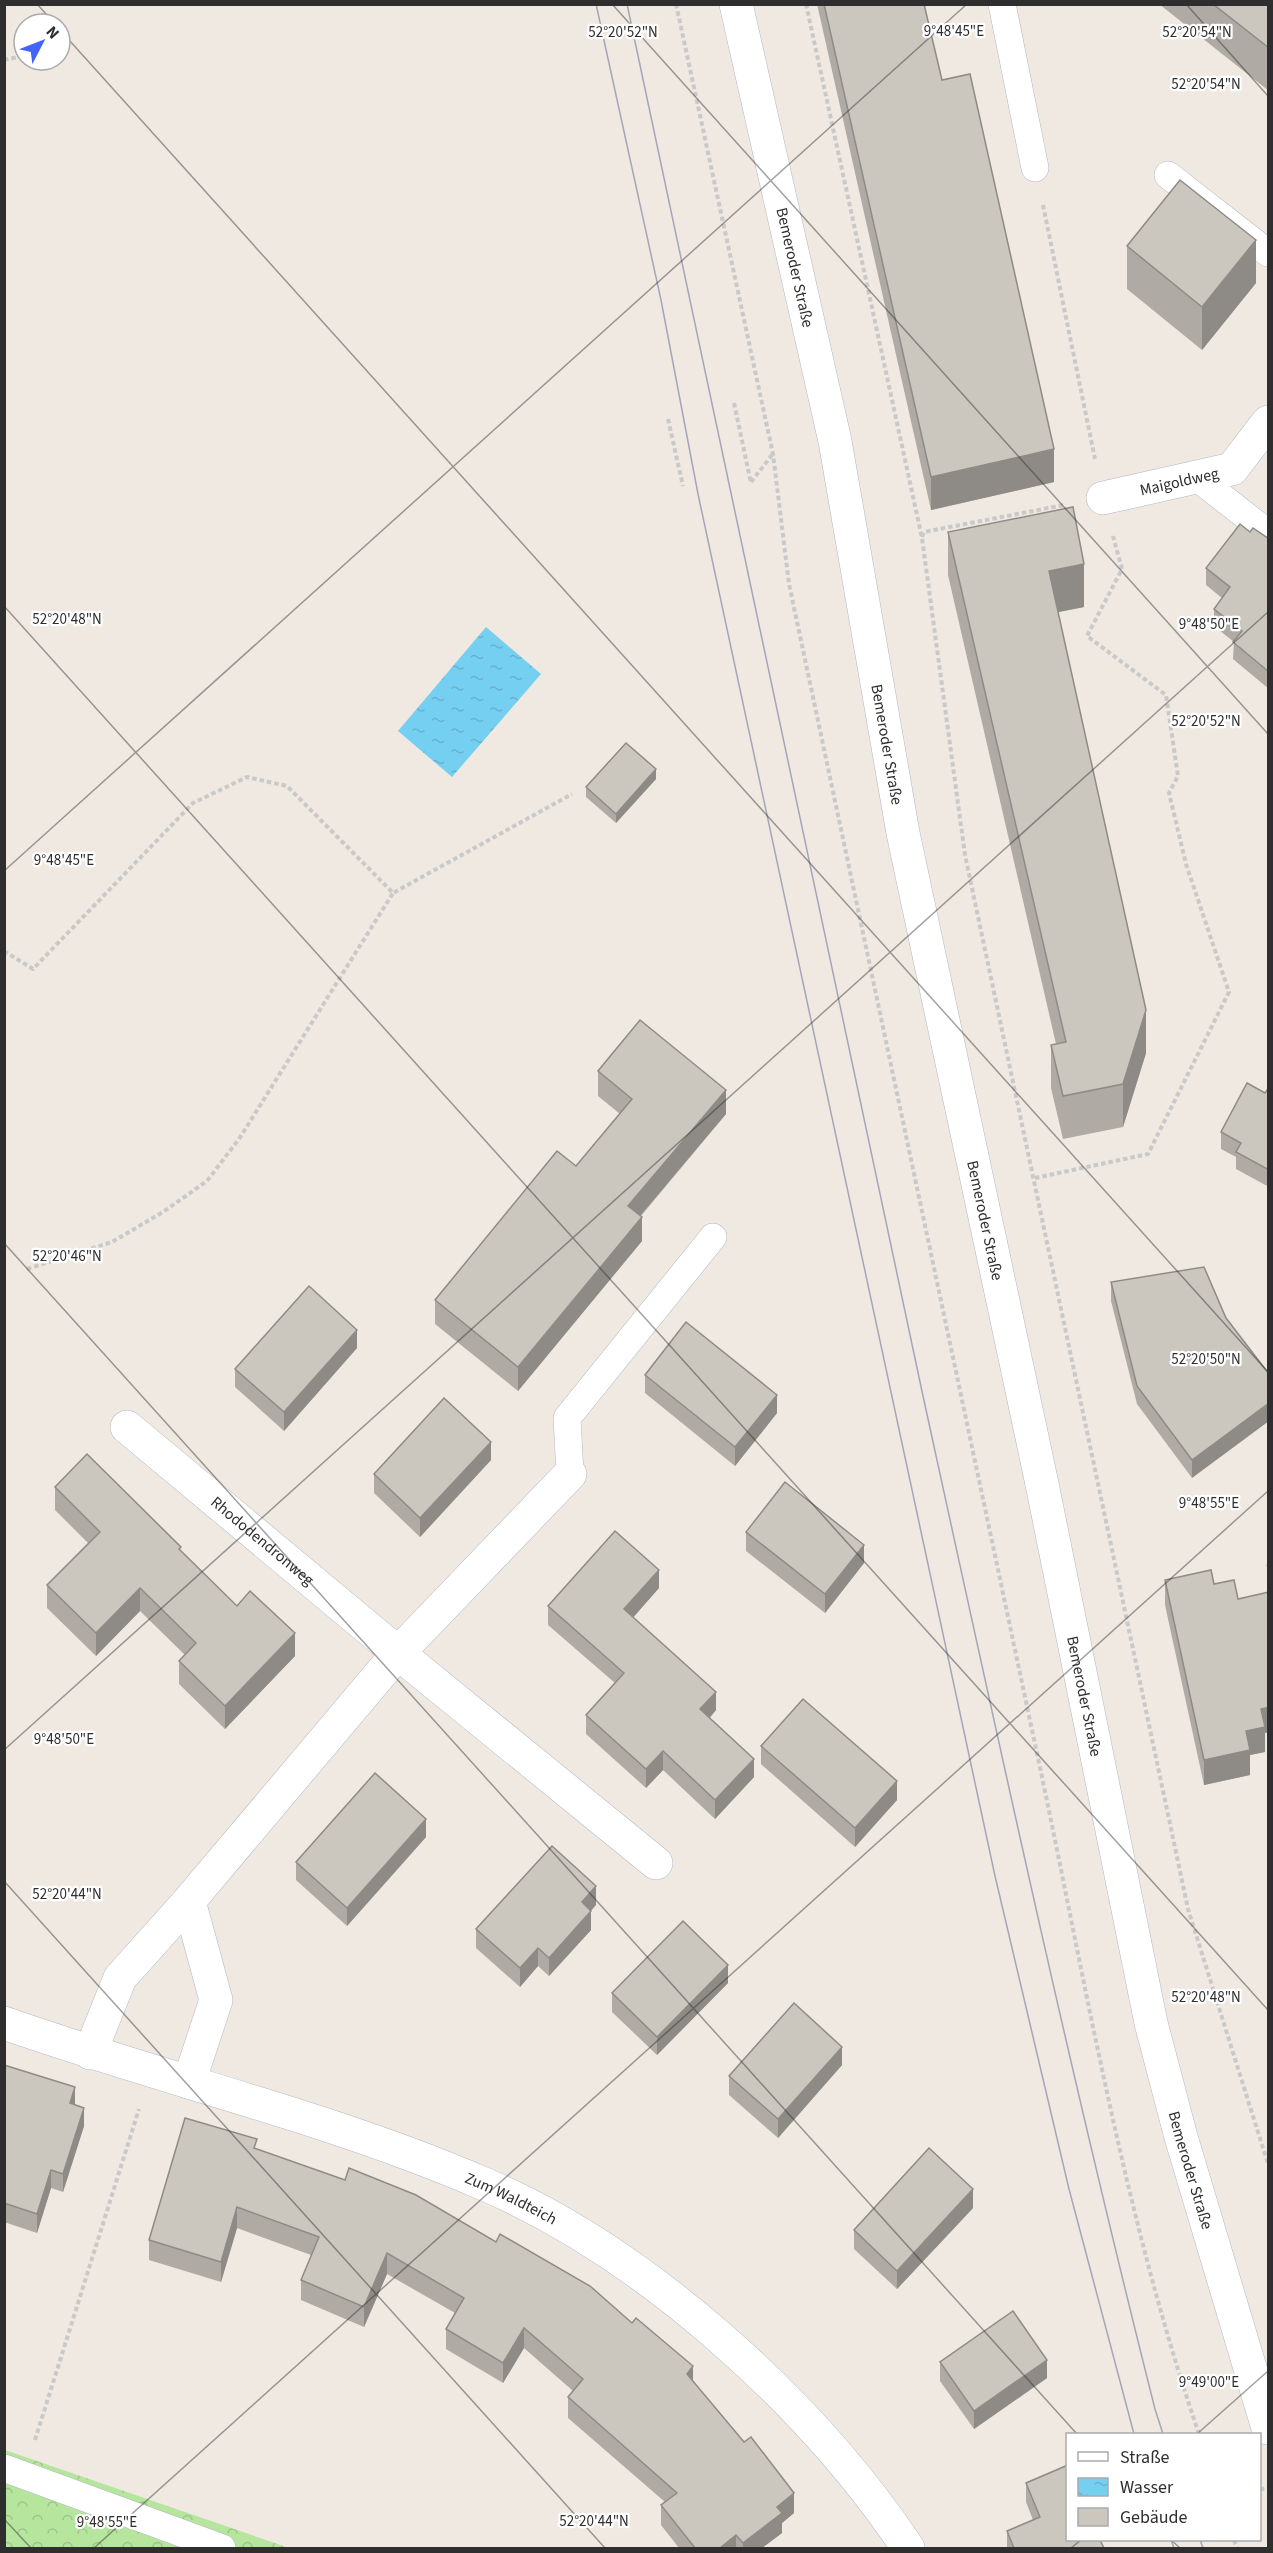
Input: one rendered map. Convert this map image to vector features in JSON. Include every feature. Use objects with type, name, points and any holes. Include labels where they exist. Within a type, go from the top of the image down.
[{"type":"street","name":"Bemeroder Straße","points":[[736,4],[835,441],[903,833],[1039,1472],[1151,2023],[1181,2137],[1269,2427]]},
{"type":"street","name":"Maigoldweg","points":[[1103,498],[1232,469],[1269,422]]},
{"type":"street","name":"Rhododendronweg","points":[[127,1427],[398,1653],[656,1863]]},
{"type":"street","points":[[90,2053],[120,1978],[189,1901],[398,1653],[570,1474]]},
{"type":"street","points":[[189,1901],[216,2000],[189,2082]]},
{"type":"street","name":"Zum Waldteich","points":[[4,2023],[90,2053],[189,2082],[409,2155],[486,2185],[576,2232],[663,2290],[748,2363],[826,2442],[886,2515],[908,2548]]},
{"type":"lane","points":[[1002,4],[1035,168]]},
{"type":"lane","points":[[1168,175],[1269,253]]},
{"type":"lane","points":[[1196,477],[1269,533]]},
{"type":"lane","points":[[570,1474],[567,1418],[713,1237]]},
{"type":"lane","points":[[14,2471],[222,2548]]},
{"type":"path","points":[[676,4],[773,454],[789,584],[1126,2180],[1183,2390],[1198,2433]]},
{"type":"path","points":[[806,4],[922,538],[965,855],[1188,1909],[1269,2164]]},
{"type":"path","points":[[1035,168],[1103,498],[1122,569],[1087,636],[1166,695],[1178,776],[1170,793],[1186,864],[1230,992],[1148,1154],[1035,1178]]},
{"type":"path","points":[[734,403],[751,483],[773,454]]},
{"type":"path","points":[[668,419],[683,486]]},
{"type":"path","points":[[922,538],[924,532],[1103,498]]},
{"type":"path","points":[[4,951],[33,969],[193,803],[247,777],[287,786],[393,893]]},
{"type":"path","points":[[27,1269],[112,1242],[163,1212],[207,1181],[239,1139],[393,893],[572,794]]},
{"type":"path","points":[[14,2471],[151,2070]]},
{"type":"green space","points":[[5,2450],[289,2548],[5,2548]]},
{"type":"water","points":[[486,627],[541,674],[452,777],[398,731]]},
{"type":"building","points":[[824,4],[924,4],[942,80],[970,74],[1054,449],[931,477]]},
{"type":"building","points":[[1213,4],[1269,4],[1269,48]]},
{"type":"building","points":[[1180,180],[1256,240],[1202,307],[1127,246]]},
{"type":"building","points":[[1073,507],[1084,564],[1049,571],[1146,1010],[1123,1084],[1063,1096],[1051,1045],[1066,1042],[948,532]]},
{"type":"building","points":[[1240,524],[1250,532],[1253,528],[1269,539],[1269,672],[1233,642],[1242,631],[1214,609],[1230,587],[1206,568]]},
{"type":"building","points":[[626,743],[656,769],[616,814],[586,787]]},
{"type":"building","points":[[640,1020],[726,1090],[628,1206],[642,1217],[518,1367],[435,1300],[557,1151],[576,1166],[632,1099],[598,1071]]},
{"type":"building","points":[[1247,1083],[1265,1093],[1269,1087],[1269,1170],[1236,1152],[1241,1143],[1221,1132]]},
{"type":"building","points":[[1204,1267],[1226,1318],[1269,1374],[1269,1403],[1192,1460],[1137,1386],[1111,1282]]},
{"type":"building","points":[[309,1286],[357,1330],[284,1412],[235,1369]]},
{"type":"building","points":[[686,1322],[777,1395],[735,1447],[645,1375]]},
{"type":"building","points":[[444,1398],[491,1442],[420,1518],[374,1474]]},
{"type":"building","points":[[87,1454],[237,1606],[250,1591],[295,1633],[225,1706],[179,1661],[196,1643],[140,1588],[96,1633],[47,1585],[100,1532],[55,1487]]},
{"type":"building","points":[[785,1482],[864,1545],[825,1594],[746,1532]]},
{"type":"building","points":[[615,1531],[659,1570],[624,1609],[716,1692],[700,1709],[754,1759],[715,1800],[663,1751],[646,1769],[586,1715],[624,1673],[548,1606]]},
{"type":"building","points":[[1211,1570],[1214,1584],[1234,1580],[1238,1599],[1269,1592],[1269,1707],[1261,1709],[1265,1727],[1246,1731],[1250,1750],[1204,1760],[1165,1580]]},
{"type":"building","points":[[803,1699],[897,1781],[855,1828],[761,1746]]},
{"type":"building","points":[[375,1773],[426,1819],[347,1908],[296,1862]]},
{"type":"building","points":[[552,1846],[596,1886],[582,1902],[591,1911],[549,1958],[538,1948],[520,1968],[476,1929]]},
{"type":"building","points":[[683,1921],[728,1965],[657,2037],[612,1993]]},
{"type":"building","points":[[794,2003],[842,2047],[778,2119],[729,2076]]},
{"type":"building","points":[[4,2065],[75,2087],[70,2103],[84,2108],[63,2174],[51,2170],[37,2214],[4,2203]]},
{"type":"building","points":[[185,2118],[257,2139],[254,2148],[345,2180],[349,2168],[416,2195],[496,2242],[500,2234],[590,2286],[632,2323],[636,2318],[693,2366],[687,2374],[744,2442],[751,2437],[794,2493],[777,2507],[782,2513],[743,2543],[736,2535],[720,2548],[695,2548],[661,2505],[677,2493],[568,2397],[583,2379],[524,2328],[503,2363],[446,2329],[464,2298],[387,2253],[364,2307],[301,2280],[319,2237],[237,2207],[221,2262],[149,2240]]},
{"type":"building","points":[[929,2148],[973,2189],[897,2271],[854,2230]]},
{"type":"building","points":[[1013,2311],[1047,2360],[974,2411],[940,2362]]},
{"type":"building","points":[[1066,2466],[1066,2541],[1100,2541],[1104,2548],[1014,2548],[1007,2531],[1040,2517],[1026,2483]]},
{"type":"tram line","points":[[596,4],[661,300],[698,494],[995,1876],[1069,2189],[1134,2433]]},
{"type":"tram line","points":[[627,4],[848,1049],[1035,1904],[1093,2157],[1163,2433]]},
{"type":"tram line","points":[[1171,2541],[1174,2548]]},
{"type":"tram line","points":[[1200,2541],[1203,2548]]}]
